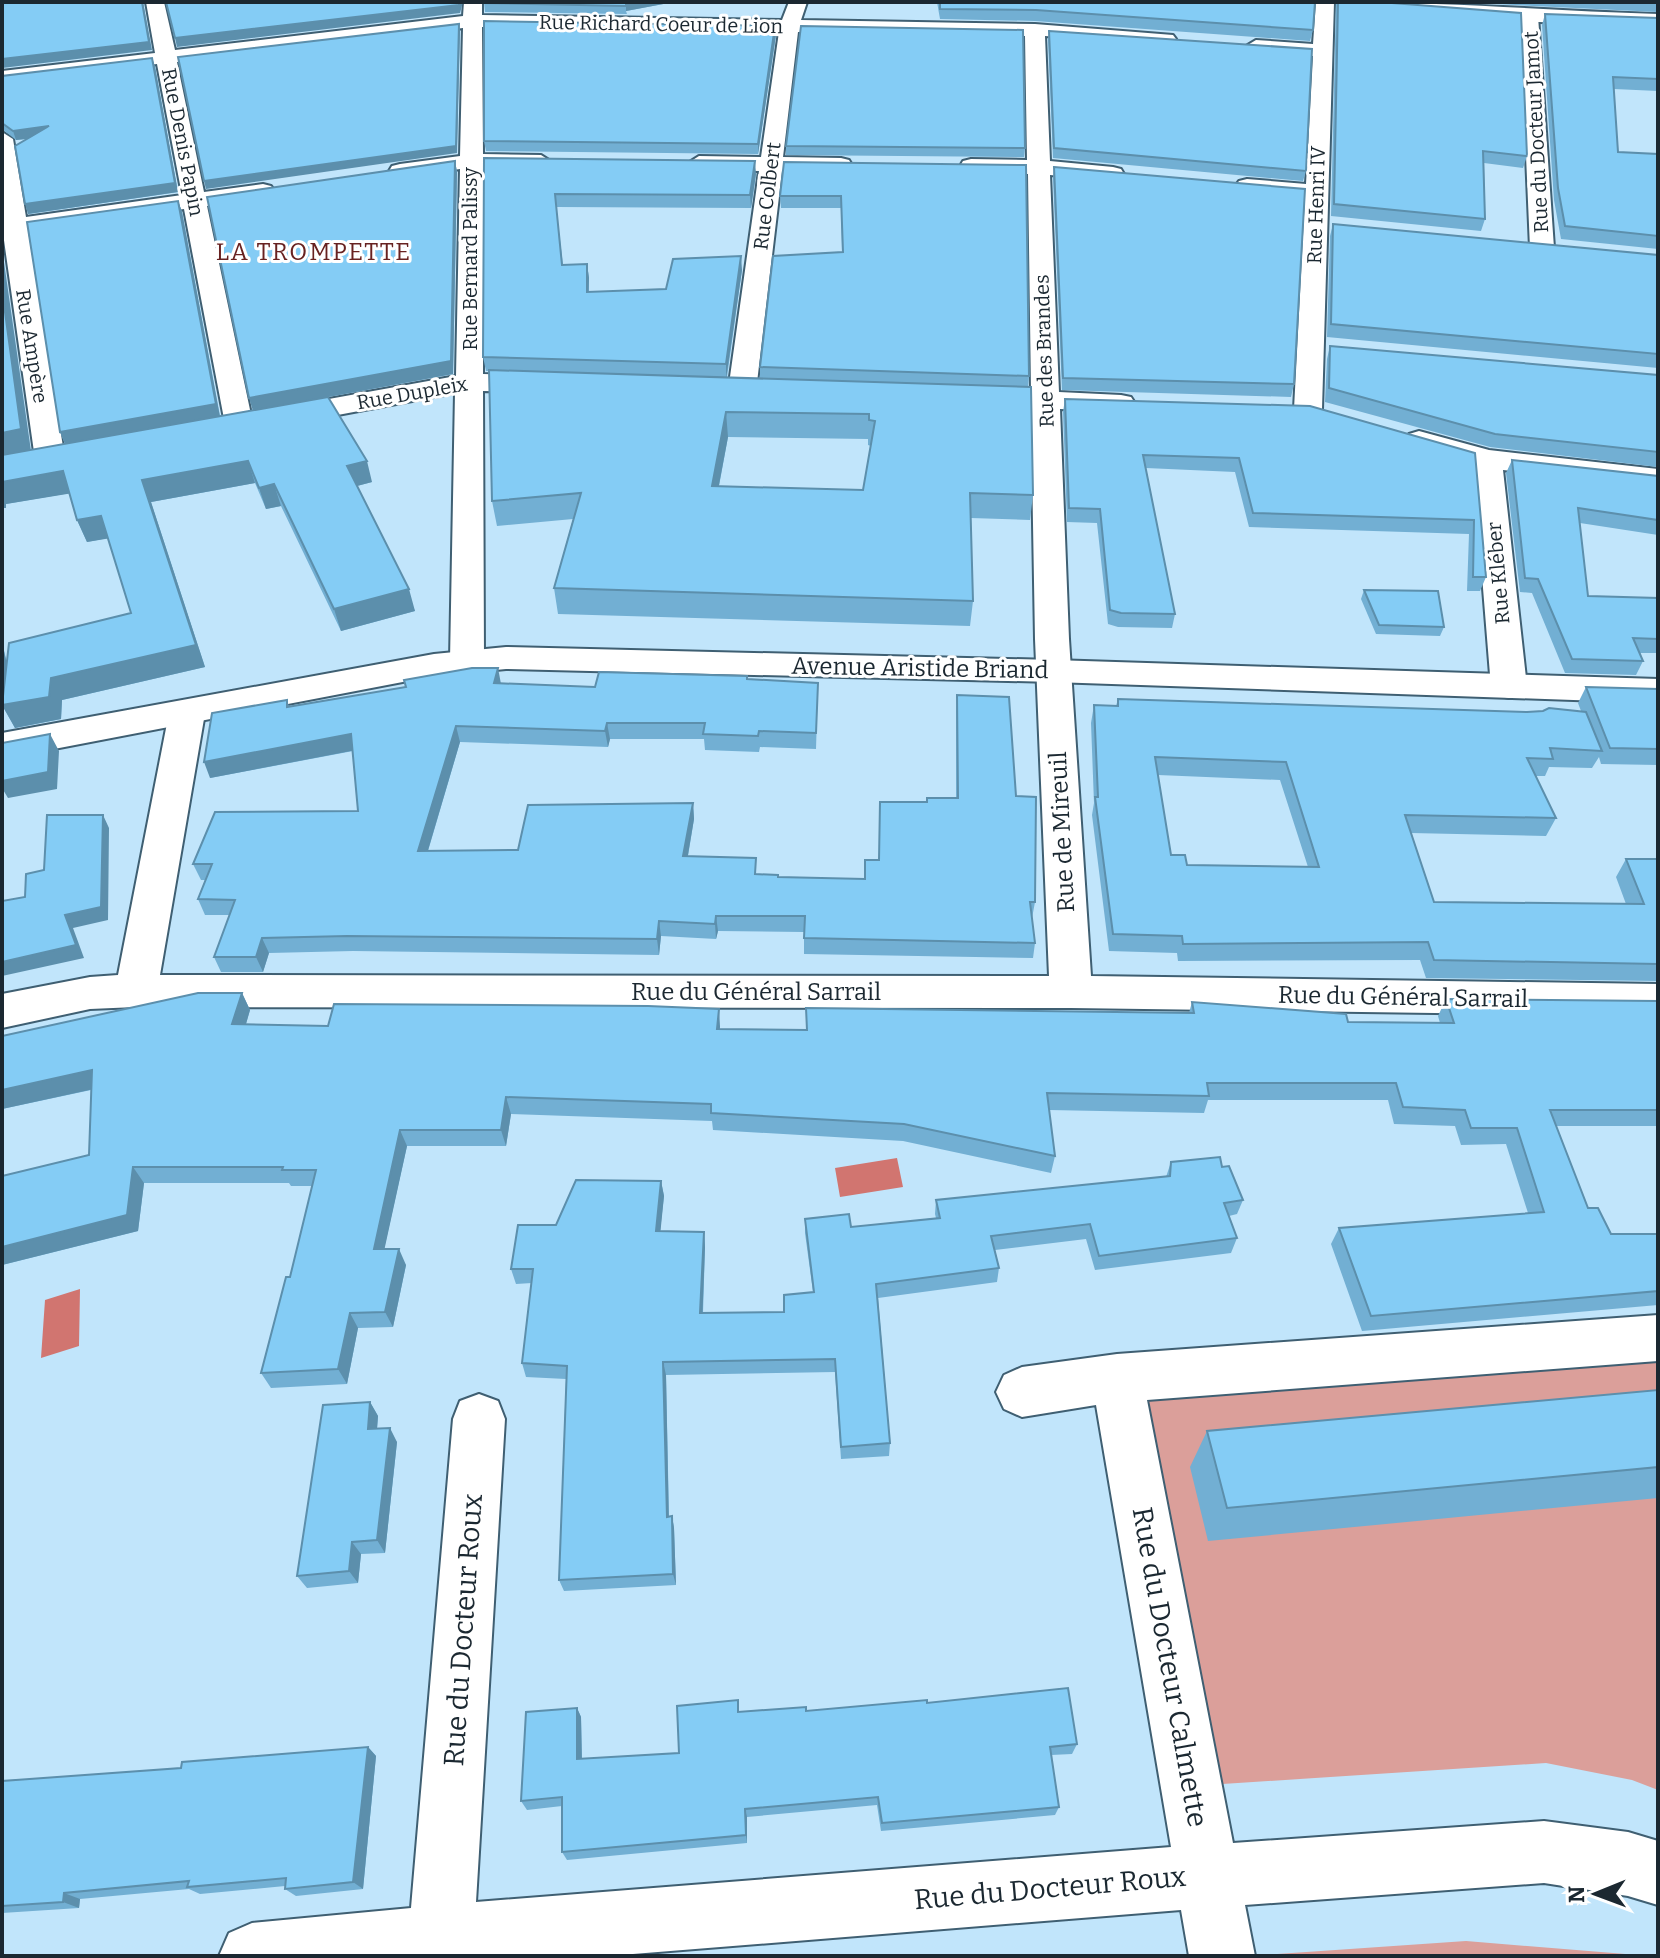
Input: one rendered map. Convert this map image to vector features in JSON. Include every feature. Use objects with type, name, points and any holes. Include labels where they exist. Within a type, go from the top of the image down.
[{"type":"street","name":"Rue Denis Papin","points":[[155,2],[239,424]]},
{"type":"street","name":"Rue Colbert","points":[[742,391],[789,26],[798,2]]},
{"type":"street","name":"Rue Henri IV","points":[[1308,409],[1325,2]]},
{"type":"street","points":[[1355,2],[1529,16],[1658,20]]},
{"type":"street","name":"Rue Richard Coeur de Lion","points":[[2,77],[166,58],[472,11],[789,26],[1035,30],[1186,41]]},
{"type":"street","name":"Rue Bernard Palissy","points":[[467,660],[472,11]]},
{"type":"street","name":"Rue du Docteur Jamot","points":[[1529,16],[1542,248]]},
{"type":"street","name":"Rue des Brandes","points":[[1035,30],[1053,671]]},
{"type":"street","points":[[1232,44],[1322,51]]},
{"type":"street","name":"Rue Ampère","points":[[2,139],[38,461],[79,454]]},
{"type":"street","points":[[379,174],[471,161],[566,162]]},
{"type":"street","points":[[677,163],[866,165]]},
{"type":"street","points":[[944,166],[1039,167],[1132,175]]},
{"type":"street","points":[[1224,184],[1317,192]]},
{"type":"street","points":[[14,226],[286,187]]},
{"type":"street","points":[[1315,225],[1345,228]]},
{"type":"street","points":[[1512,245],[1571,251]]},
{"type":"street","points":[[1310,347],[1342,350]]},
{"type":"street","name":"Rue Dupleix","points":[[209,430],[469,382],[575,385]]},
{"type":"street","points":[[711,390],[774,392]]},
{"type":"street","points":[[949,397],[1153,404]]},
{"type":"street","points":[[1277,408],[1308,409],[1338,417]]},
{"type":"street","points":[[1398,434],[1487,459],[1658,478]]},
{"type":"street","name":"Rue Kléber","points":[[1487,459],[1509,687]]},
{"type":"street","name":"Avenue Aristide Briand","points":[[2,746],[467,660],[506,658],[1053,671],[1658,691]]},
{"type":"street","name":"Rue de Mireuil","points":[[1053,671],[1071,992]]},
{"type":"street","points":[[136,991],[187,713]]},
{"type":"street","name":"Rue du Général Sarrail","points":[[2,1011],[90,993],[136,991],[1071,992],[1658,1000]]},
{"type":"street","points":[[1022,1392],[1117,1378],[1658,1338]]},
{"type":"street","name":"Rue du Docteur Calmette","points":[[1117,1378],[1222,1956]]},
{"type":"street","name":"Rue du Docteur Roux","points":[[441,1937],[479,1419]]},
{"type":"street","name":"Rue du Docteur Roux","points":[[252,1956],[441,1937],[1544,1852],[1628,1864],[1658,1873]]},
{"type":"shaded area","points":[[897,1158],[903,1187],[840,1197],[835,1168]]},
{"type":"shaded area","points":[[80,1289],[79,1346],[41,1358],[45,1300]]},
{"type":"shaded area","points":[[1658,1338],[1658,1790],[1632,1780],[1546,1763],[1192,1786],[1117,1378]]},
{"type":"shaded area","points":[[1466,1941],[1650,1956],[1250,1956]]},
{"type":"building","points":[[2,2],[142,2],[149,42],[2,59]]},
{"type":"building","points":[[166,2],[459,2],[459,5],[175,38]]},
{"type":"building","points":[[484,2],[630,2],[626,6]]},
{"type":"building","points":[[940,2],[1315,2],[1313,30],[1036,10],[940,9]]},
{"type":"building","points":[[1338,2],[1379,2],[1521,13],[1527,156],[1483,151],[1485,219],[1334,204]]},
{"type":"building","points":[[1545,14],[1658,18],[1658,79],[1613,77],[1618,152],[1658,154],[1658,236],[1565,226],[1558,188]]},
{"type":"building","points":[[484,21],[775,26],[758,144],[484,141]]},
{"type":"building","points":[[459,24],[456,146],[204,181],[178,57]]},
{"type":"building","points":[[801,26],[1023,30],[1025,148],[786,146]]},
{"type":"building","points":[[1049,31],[1312,49],[1306,171],[1054,148]]},
{"type":"building","points":[[152,58],[175,183],[25,204],[15,146],[49,126],[13,131],[2,123],[2,76]]},
{"type":"building","points":[[484,158],[755,161],[750,195],[555,194],[562,265],[587,264],[587,292],[666,289],[673,259],[741,256],[726,364],[483,357]]},
{"type":"building","points":[[455,161],[451,361],[249,398],[207,197]]},
{"type":"building","points":[[784,162],[1026,165],[1029,376],[760,367],[773,256],[843,252],[841,196],[780,196]]},
{"type":"building","points":[[1054,167],[1305,189],[1294,384],[1063,378]]},
{"type":"building","points":[[178,201],[216,404],[60,432],[27,222]]},
{"type":"building","points":[[1333,224],[1658,255],[1658,354],[1331,324]]},
{"type":"building","points":[[2,290],[21,429],[2,433]]},
{"type":"building","points":[[1330,346],[1658,375],[1658,452],[1495,434],[1329,388]]},
{"type":"building","points":[[489,370],[1031,387],[1033,495],[970,493],[973,601],[554,588],[581,493],[492,501]],"holes":[[[726,412],[869,414],[869,420],[875,421],[863,490],[712,486]]]},
{"type":"building","points":[[328,397],[367,461],[347,466],[409,589],[334,609],[274,484],[259,488],[248,461],[142,480],[196,645],[51,678],[49,697],[2,705],[9,643],[131,613],[101,516],[77,520],[63,471],[2,482],[2,455]]},
{"type":"building","points":[[1065,399],[1310,406],[1475,453],[1486,577],[1473,577],[1474,520],[1253,513],[1239,458],[1143,455],[1175,614],[1110,610],[1100,509],[1069,508]]},
{"type":"building","points":[[1512,460],[1658,476],[1658,520],[1578,508],[1588,596],[1658,598],[1658,639],[1633,638],[1643,661],[1572,659],[1538,579],[1525,578]]},
{"type":"building","points":[[1364,590],[1438,591],[1444,627],[1379,625]]},
{"type":"building","points":[[472,668],[498,668],[494,683],[595,687],[599,672],[747,676],[747,679],[818,683],[816,733],[759,731],[758,736],[703,734],[705,723],[607,723],[605,731],[456,726],[418,851],[518,850],[528,805],[693,803],[683,856],[756,858],[755,874],[778,877],[865,879],[865,860],[879,860],[880,802],[927,802],[927,798],[958,798],[957,695],[1009,697],[1016,796],[1036,797],[1035,902],[1030,902],[1035,943],[804,938],[805,916],[716,916],[715,924],[659,921],[657,939],[262,938],[256,957],[214,957],[235,900],[198,899],[212,864],[193,864],[215,812],[358,811],[351,734],[204,762],[212,713],[287,700],[287,707],[406,687],[404,680]]},
{"type":"building","points":[[1586,687],[1658,689],[1658,749],[1610,748]]},
{"type":"building","points":[[1118,699],[1527,712],[1549,708],[1586,712],[1602,751],[1550,748],[1553,759],[1527,758],[1556,818],[1405,815],[1434,902],[1644,904],[1626,859],[1658,859],[1658,964],[1434,960],[1428,942],[1183,944],[1182,936],[1113,934],[1095,797],[1098,797],[1094,705],[1118,706]],"holes":[[[1155,757],[1286,762],[1319,867],[1187,865],[1185,855],[1171,855]]]},
{"type":"building","points":[[50,734],[48,772],[2,781],[2,743]]},
{"type":"building","points":[[47,815],[103,815],[101,907],[65,915],[76,945],[2,962],[2,901],[25,897],[26,874],[44,870]]},
{"type":"building","points":[[198,993],[242,993],[232,1024],[328,1026],[334,1004],[648,1006],[719,1009],[717,1029],[807,1030],[806,1008],[1194,1013],[1192,1002],[1346,1014],[1348,1022],[1454,1023],[1446,999],[1658,1001],[1658,1110],[1550,1110],[1588,1208],[1598,1208],[1611,1234],[1658,1234],[1658,1291],[1371,1316],[1339,1228],[1544,1212],[1517,1128],[1471,1128],[1465,1110],[1403,1107],[1396,1083],[1207,1083],[1209,1096],[1047,1093],[1055,1156],[904,1124],[711,1113],[711,1104],[506,1097],[501,1130],[400,1130],[374,1249],[399,1249],[385,1312],[350,1313],[338,1369],[261,1373],[286,1277],[290,1277],[316,1170],[282,1170],[283,1167],[133,1167],[127,1215],[2,1247],[2,1176],[89,1155],[92,1070],[2,1090],[2,1036]]},
{"type":"building","points":[[1220,1157],[1222,1167],[1229,1166],[1243,1200],[1224,1203],[1237,1238],[1099,1256],[1090,1224],[991,1236],[999,1268],[876,1284],[890,1443],[841,1447],[835,1359],[663,1362],[667,1517],[672,1516],[673,1574],[559,1580],[567,1366],[522,1363],[533,1269],[511,1269],[518,1225],[556,1225],[576,1180],[661,1181],[656,1231],[704,1232],[700,1313],[784,1312],[784,1295],[814,1292],[805,1219],[849,1214],[851,1227],[940,1218],[936,1200],[1170,1176],[1171,1162]]},
{"type":"building","points":[[1658,1390],[1658,1467],[1227,1508],[1207,1431]]},
{"type":"building","points":[[370,1402],[368,1429],[390,1428],[377,1540],[352,1542],[349,1571],[297,1576],[323,1405]]},
{"type":"building","points":[[1068,1688],[1077,1744],[1050,1747],[1059,1807],[882,1823],[878,1797],[745,1809],[746,1835],[562,1852],[562,1797],[521,1801],[526,1712],[577,1708],[577,1759],[679,1753],[677,1706],[738,1700],[738,1712],[806,1707],[806,1711],[927,1700],[927,1703]]},
{"type":"building","points":[[368,1747],[353,1882],[285,1889],[286,1878],[187,1887],[189,1881],[64,1893],[63,1902],[2,1906],[2,1781],[181,1768],[182,1762]]},
{"type":"district","name":"LA TROMPETTE","points":[[314,252]]}]
